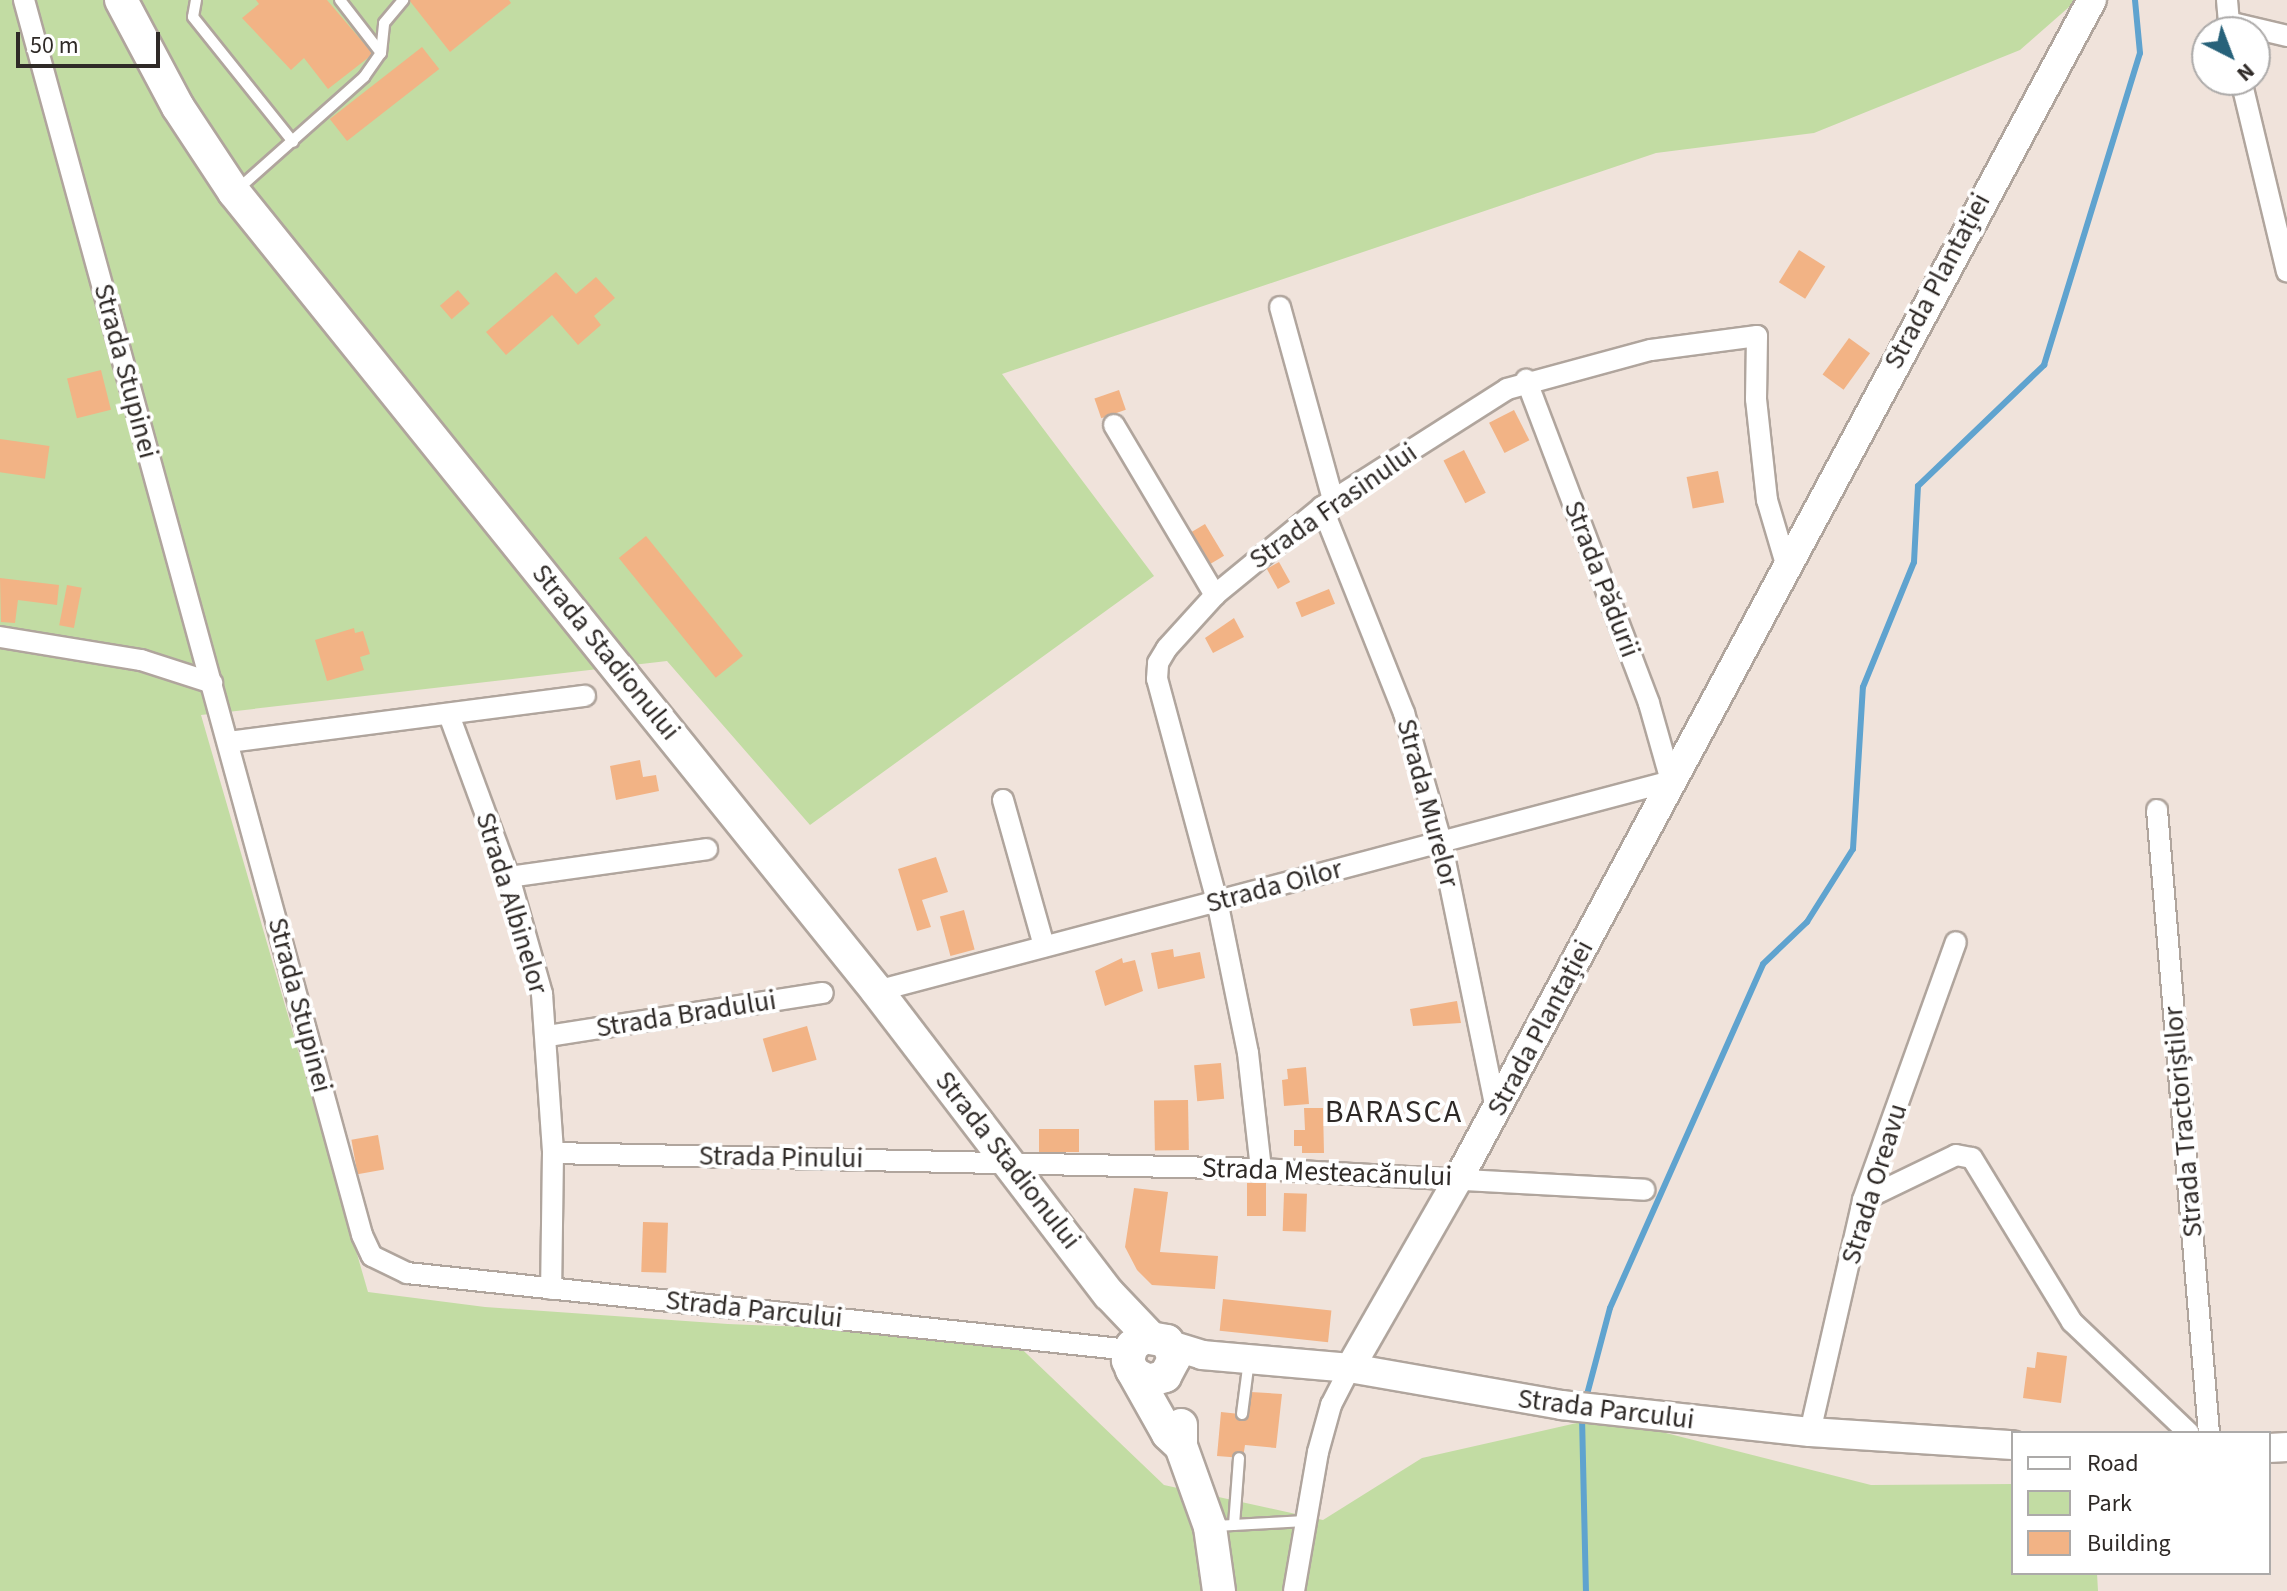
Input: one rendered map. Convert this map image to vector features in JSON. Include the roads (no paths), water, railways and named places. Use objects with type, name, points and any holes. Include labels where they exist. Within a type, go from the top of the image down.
[{"type":"main road","name":"Strada Stadionului","points":[[121,0],[178,107],[234,192],[877,991],[1158,1355],[1181,1446],[1222,1526],[1219,1591]]},
{"type":"main road","name":"Strada Plantației","points":[[1350,1368],[1496,1110],[1786,564],[2091,1]]},
{"type":"main road","name":"Strada Parcului","points":[[1158,1355],[1249,1358],[1350,1368],[1561,1405],[1810,1432],[2011,1445]]},
{"type":"street","name":"Strada Stupinei","points":[[24,0],[362,1235],[380,1263]]},
{"type":"street","points":[[2245,96],[2287,272]]},
{"type":"street","name":"Strada Murelor","points":[[1280,307],[1327,503],[1391,672],[1441,841],[1496,1110]]},
{"type":"street","name":"Strada Frasinului","points":[[1261,1169],[1248,1053],[1217,901],[1156,671],[1167,648],[1215,595],[1327,503],[1526,380],[1651,350],[1757,336],[1756,399],[1767,500],[1786,564]]},
{"type":"street","name":"Strada Pădurii","points":[[1526,380],[1649,703],[1671,781]]},
{"type":"street","points":[[1114,425],[1215,595]]},
{"type":"street","points":[[0,637],[141,660],[212,683]]},
{"type":"street","points":[[229,742],[585,696]]},
{"type":"street","name":"Strada Albinelor","points":[[449,715],[509,877],[534,958],[548,1036],[553,1153],[551,1289]]},
{"type":"street","name":"Strada Oilor","points":[[877,991],[1671,781]]},
{"type":"street","points":[[1003,800],[1044,946]]},
{"type":"street","name":"Strada Tractoriștilor","points":[[2157,810],[2209,1431]]},
{"type":"street","points":[[509,877],[707,849]]},
{"type":"street","name":"Strada Oreavu","points":[[1810,1432],[1863,1200],[1956,942]]},
{"type":"street","name":"Strada Bradului","points":[[548,1036],[823,993]]},
{"type":"street","name":"Strada Pinului","points":[[553,1153],[1010,1161]]},
{"type":"street","points":[[1863,1200],[1956,1155],[1972,1158],[2072,1322],[2187,1431]]},
{"type":"street","name":"Strada Mesteacănului","points":[[1010,1161],[1460,1176],[1644,1190]]},
{"type":"street","name":"Strada Parcului","points":[[380,1263],[407,1273],[1158,1355]]},
{"type":"street","name":"Strada Plantației","points":[[1294,1591],[1305,1521],[1331,1405],[1350,1368]]},
{"type":"lane","points":[[196,0],[193,17],[293,142]]},
{"type":"lane","points":[[340,0],[381,53]]},
{"type":"lane","points":[[234,192],[364,77],[381,53],[384,23],[403,0]]},
{"type":"lane","points":[[1242,1414],[1249,1358]]},
{"type":"lane","points":[[1239,1458],[1222,1526],[1305,1521]]},
{"type":"waterway","points":[[1585,1402],[1610,1308],[1763,964],[1807,922],[1853,849],[1863,687],[1914,562],[1918,486],[2044,365],[2140,53],[2135,0]]},
{"type":"waterway","points":[[1582,1417],[1586,1591]]},
{"type":"district","name":"BARASCA","points":[[1394,1112]]}]
